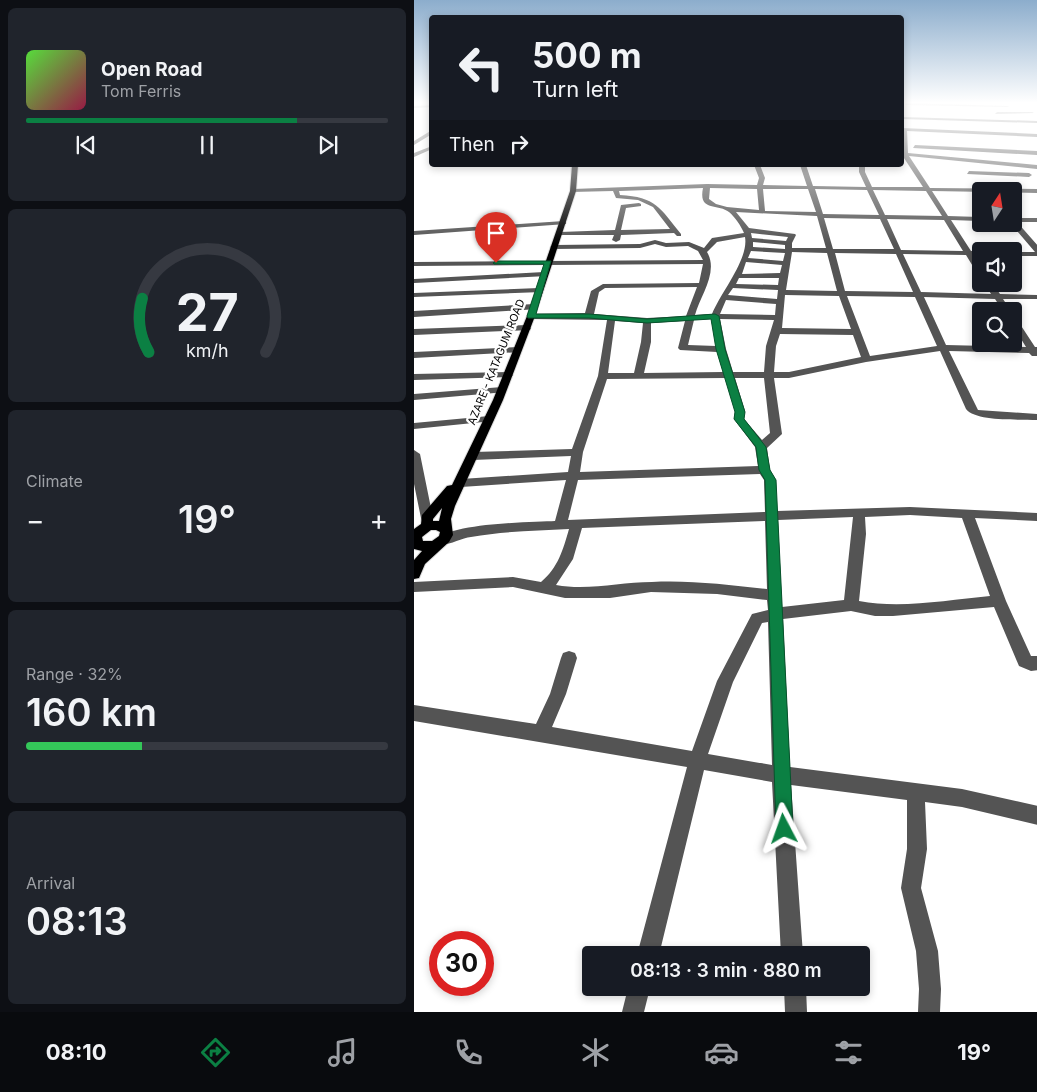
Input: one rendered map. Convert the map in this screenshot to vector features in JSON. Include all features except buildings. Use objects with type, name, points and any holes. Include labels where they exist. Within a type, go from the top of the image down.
[{"type":"main road","name":"AZARE - KATAGUM ROAD","points":[[414,574],[420,561],[443,535],[446,514],[502,390],[527,328],[548,262],[564,223],[573,191],[575,167]]},
{"type":"main road","name":"AZARE - KATAGUM ROAD","points":[[443,535],[428,546],[415,544],[417,535],[423,525],[448,494],[473,454]]},
{"type":"main road","points":[[423,525],[438,525],[443,535]]},
{"type":"street","points":[[1000,149],[1037,154]]},
{"type":"street","points":[[904,154],[1037,167]]},
{"type":"street","points":[[904,156],[972,259]]},
{"type":"street","points":[[956,159],[974,179]]},
{"type":"street","points":[[969,173],[1031,177],[1019,166]]},
{"type":"street","points":[[759,167],[762,178],[760,186],[762,212]]},
{"type":"street","points":[[804,167],[820,215],[842,292],[866,359]]},
{"type":"street","points":[[862,167],[868,188],[881,217],[974,412],[1037,417]]},
{"type":"street","points":[[573,191],[707,186],[972,188]]},
{"type":"street","points":[[707,186],[705,198],[708,202],[730,210],[820,215],[972,219]]},
{"type":"street","points":[[616,189],[618,197],[639,198],[656,206],[687,244]]},
{"type":"street","points":[[1022,189],[1037,190]]},
{"type":"street","points":[[611,262],[623,206],[650,204]]},
{"type":"street","points":[[730,210],[748,235],[749,249],[737,276],[723,297],[715,316],[720,349],[740,412],[739,419],[761,447],[764,470],[770,480],[781,775],[791,946]]},
{"type":"street","points":[[1022,221],[1037,220]]},
{"type":"street","points":[[414,233],[564,223]]},
{"type":"street","points":[[560,234],[675,231]]},
{"type":"street","points":[[1022,232],[1037,252]]},
{"type":"street","points":[[702,252],[708,249],[716,240],[748,235],[788,248]]},
{"type":"street","points":[[554,246],[640,246],[655,242],[665,246],[693,245],[702,252],[707,262],[702,285],[690,318],[684,349],[720,349]]},
{"type":"street","points":[[761,447],[776,434],[769,375],[771,346],[777,331],[788,248]]},
{"type":"street","points":[[749,249],[788,248],[830,251],[972,253]]},
{"type":"street","points":[[1022,253],[1037,252]]},
{"type":"street","points":[[744,260],[786,263]]},
{"type":"street","points":[[414,264],[707,262]]},
{"type":"street","points":[[414,281],[544,274]]},
{"type":"street","points":[[737,276],[767,278],[783,275]]},
{"type":"street","points":[[589,316],[595,291],[603,286],[702,285]]},
{"type":"street","points":[[731,286],[781,290],[1037,297]]},
{"type":"street","points":[[414,295],[539,290]]},
{"type":"street","points":[[994,292],[1001,302]]},
{"type":"street","points":[[723,297],[780,302]]},
{"type":"street","points":[[414,314],[534,307]]},
{"type":"street","points":[[531,316],[589,316],[647,321],[715,316],[779,318]]},
{"type":"street","points":[[561,522],[573,476],[576,452],[603,376],[612,329],[611,319]]},
{"type":"street","points":[[638,376],[646,342],[647,321]]},
{"type":"street","points":[[414,332],[527,328]]},
{"type":"street","points":[[777,331],[856,332]]},
{"type":"street","points":[[1022,333],[1035,352]]},
{"type":"street","points":[[603,376],[801,374],[814,369],[866,359],[943,348],[1035,352]]},
{"type":"street","points":[[414,355],[518,350]]},
{"type":"street","points":[[414,377],[508,375]]},
{"type":"street","points":[[414,397],[502,390]]},
{"type":"street","points":[[414,426],[489,418]]},
{"type":"street","points":[[473,454],[576,452]]},
{"type":"street","points":[[414,454],[423,525]]},
{"type":"street","points":[[461,484],[573,476],[764,470]]},
{"type":"street","points":[[443,535],[478,530],[607,522],[859,512],[910,511],[1037,517]]},
{"type":"street","points":[[851,605],[859,534],[859,512]]},
{"type":"street","points":[[967,514],[999,601],[1025,661],[1031,664],[1037,663]]},
{"type":"street","points":[[443,535],[458,525],[607,522]]},
{"type":"street","points":[[544,587],[553,581],[568,560],[577,524]]},
{"type":"street","points":[[414,587],[500,582],[544,587],[565,592],[610,592],[651,587],[684,587],[775,595]]},
{"type":"street","points":[[650,946],[697,761],[725,681],[757,618],[851,605],[875,610],[893,610],[999,601]]},
{"type":"street","points":[[541,733],[558,694],[569,658]]},
{"type":"street","points":[[414,713],[781,775],[962,798],[1037,816]]},
{"type":"street","points":[[916,792],[917,848],[911,888],[927,951],[930,989],[929,1012]]},
{"type":"street","points":[[633,1012],[637,996]]},
{"type":"street","points":[[795,996],[796,1012]]},
{"type":"route","points":[[496,263],[548,262],[531,316],[589,316],[647,321],[715,316],[720,349],[740,412],[739,419],[761,447],[764,470],[770,480],[772,492],[771,515],[784,829]]}]
